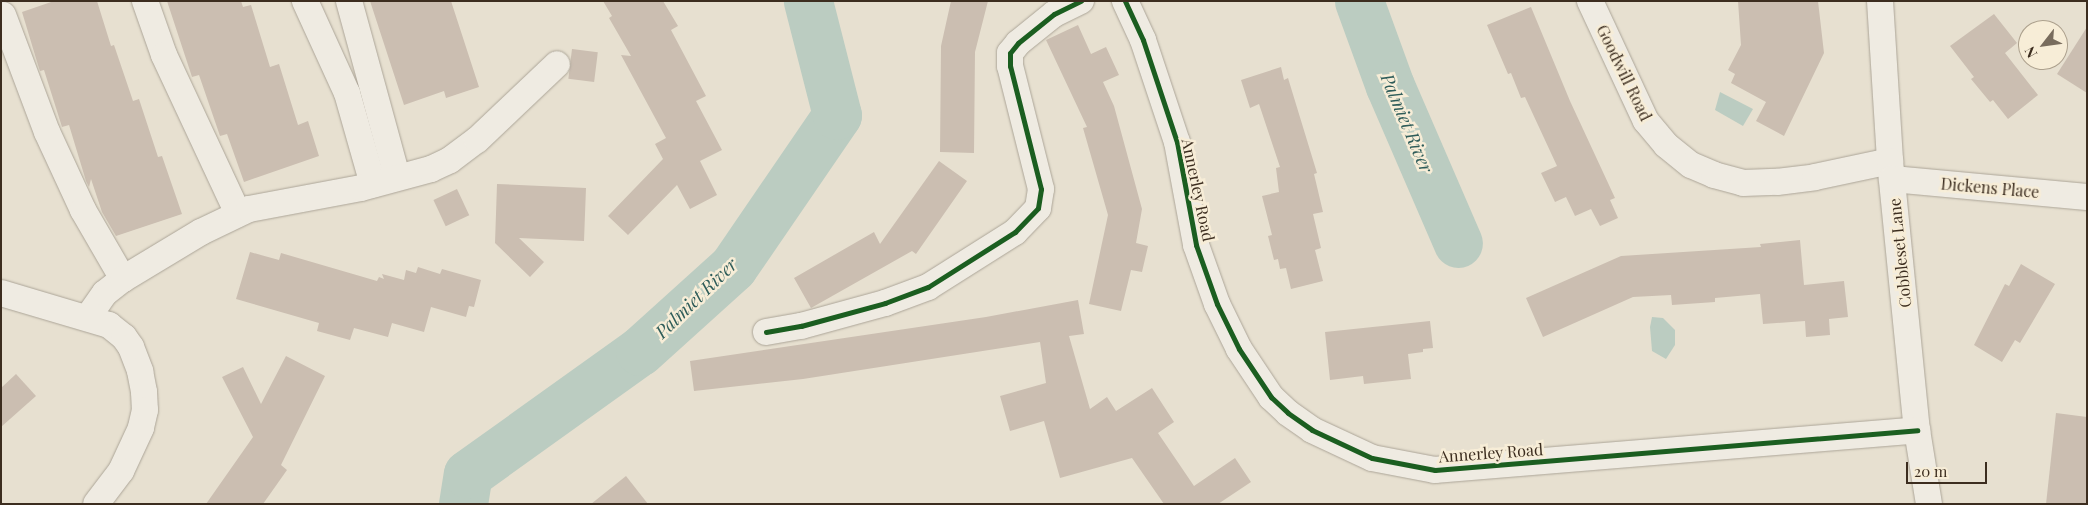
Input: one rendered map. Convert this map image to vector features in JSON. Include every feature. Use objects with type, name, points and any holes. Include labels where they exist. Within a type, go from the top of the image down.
[{"type":"street","points":[[145,1],[164,55],[238,214]]},
{"type":"street","points":[[305,1],[385,181]]},
{"type":"street","points":[[349,1],[385,181]]},
{"type":"street","points":[[766,332],[801,326],[885,303],[928,287],[1015,232],[1038,208],[1041,189],[1010,66],[1010,54],[1018,43],[1054,14],[1081,1]]},
{"type":"street","name":"Annerley Road","points":[[1125,1],[1143,40],[1177,142],[1196,245],[1217,304],[1239,349],[1271,397],[1288,414],[1312,430],[1372,458],[1436,470],[1917,430]]},
{"type":"street","name":"Goodwill Road","points":[[1590,1],[1646,121],[1666,145],[1691,165],[1714,175],[1743,183],[1777,182],[1891,170]]},
{"type":"street","name":"Cobbleset Lane","points":[[1880,1],[1891,170],[1917,430],[1929,504]]},
{"type":"street","points":[[3,15],[47,132],[84,210],[123,279]]},
{"type":"street","points":[[88,317],[105,293],[123,279],[201,232],[238,214],[250,209],[385,181],[430,169],[450,160],[478,140],[557,64]]},
{"type":"street","name":"Dickens Place","points":[[1891,170],[2087,197]]},
{"type":"street","points":[[1,293],[88,317],[109,325],[124,337],[131,347],[140,371],[144,392],[145,410],[141,428],[122,471],[96,504]]},
{"type":"shaded area","points":[[1720,92],[1753,109],[1743,126],[1715,110]]},
{"type":"shaded area","points":[[1652,317],[1663,318],[1675,330],[1675,345],[1666,359],[1652,351],[1650,327]]},
{"type":"building","points":[[54,1],[97,1],[111,46],[114,45],[133,101],[139,99],[158,157],[162,156],[182,214],[116,236],[102,212],[91,179],[89,187],[86,181],[69,125],[62,127],[44,70],[40,71],[22,12]]},
{"type":"building","points":[[167,1],[241,1],[243,7],[251,5],[270,67],[279,64],[298,125],[308,121],[319,156],[244,182],[227,134],[220,136],[199,75],[192,77]]},
{"type":"building","points":[[370,1],[451,1],[479,87],[446,98],[444,91],[404,105]]},
{"type":"building","points":[[603,1],[663,1],[678,26],[671,30],[706,96],[696,101],[722,150],[700,161],[717,195],[690,209],[677,185],[628,235],[608,216],[663,159],[655,144],[666,138],[621,55],[631,56],[609,18],[612,16]]},
{"type":"building","points":[[951,1],[988,1],[975,52],[974,153],[940,152],[941,46]]},
{"type":"building","points":[[1738,1],[1818,1],[1824,53],[1784,136],[1756,121],[1766,102],[1731,83],[1735,74],[1728,70],[1741,45]]},
{"type":"building","points":[[1531,7],[1570,101],[1615,198],[1610,200],[1618,218],[1600,226],[1591,209],[1575,216],[1566,197],[1555,202],[1541,173],[1557,166],[1525,97],[1521,98],[1511,73],[1508,74],[1487,25]]},
{"type":"building","points":[[1994,14],[2017,43],[2005,53],[2038,95],[2008,119],[1993,100],[1990,102],[1971,79],[1974,77],[1950,46]]},
{"type":"building","points":[[1078,25],[1091,54],[1106,47],[1119,75],[1103,82],[1114,106],[1142,209],[1136,243],[1148,246],[1142,272],[1131,270],[1121,311],[1089,304],[1108,215],[1083,128],[1087,127],[1046,40]]},
{"type":"building","points":[[2087,27],[2087,93],[2057,74],[2060,70],[2068,70],[2068,57]]},
{"type":"building","points":[[572,49],[598,52],[594,82],[568,79]]},
{"type":"building","points":[[1281,67],[1284,80],[1288,78],[1317,173],[1314,174],[1323,212],[1313,214],[1321,248],[1315,250],[1323,281],[1291,289],[1286,268],[1280,269],[1278,259],[1274,260],[1268,236],[1272,235],[1262,196],[1279,192],[1276,168],[1280,167],[1259,104],[1250,108],[1241,80]]},
{"type":"building","points":[[939,161],[967,181],[916,254],[912,251],[811,308],[794,278],[874,232],[880,244]]},
{"type":"building","points":[[497,184],[586,188],[584,241],[519,238],[544,262],[530,277],[495,243]]},
{"type":"building","points":[[457,189],[469,215],[446,226],[433,200]]},
{"type":"building","points":[[1800,240],[1804,285],[1844,281],[1848,317],[1829,319],[1830,335],[1806,337],[1805,321],[1763,324],[1760,294],[1715,298],[1715,302],[1672,305],[1671,295],[1633,297],[1543,337],[1526,298],[1621,256],[1761,247],[1760,244]]},
{"type":"building","points":[[250,252],[279,260],[281,253],[377,281],[379,277],[384,279],[382,274],[404,280],[406,270],[416,273],[418,267],[440,274],[442,269],[481,280],[474,307],[469,306],[466,317],[431,307],[424,332],[392,323],[388,337],[354,328],[350,340],[317,331],[319,323],[236,299]]},
{"type":"building","points":[[2021,264],[2055,284],[2020,343],[2015,340],[2002,362],[1974,345],[2005,284],[2009,286]]},
{"type":"building","points":[[1078,300],[1084,334],[1069,336],[1090,409],[1107,397],[1116,411],[1152,388],[1174,422],[1158,433],[1194,486],[1235,458],[1251,482],[1218,504],[1164,504],[1132,458],[1060,478],[1044,421],[1010,431],[1000,396],[1046,383],[1040,342],[803,379],[694,391],[690,361],[986,317]]},
{"type":"building","points":[[1430,321],[1433,348],[1423,349],[1423,352],[1408,354],[1411,379],[1364,384],[1363,376],[1330,380],[1325,332]]},
{"type":"building","points":[[286,356],[325,376],[281,465],[287,470],[263,504],[206,504],[253,437],[222,377],[243,367],[261,404]]},
{"type":"building","points":[[16,374],[36,396],[1,427],[1,388]]},
{"type":"building","points":[[2056,413],[2087,417],[2087,504],[2046,504]]},
{"type":"building","points":[[626,476],[648,504],[591,504]]},
{"type":"waterway","name":"Palmiet River","points":[[463,504],[468,474],[640,351],[733,267],[837,115],[808,1]]},
{"type":"waterway","name":"Palmiet River","points":[[1359,1],[1390,86],[1458,243]]},
{"type":"cycle path","points":[[766,332],[801,326],[885,303],[928,287],[1015,232],[1038,208],[1041,189],[1010,66],[1010,53],[1018,43],[1054,14],[1081,1]]},
{"type":"cycle path","points":[[1125,1],[1143,40],[1177,142],[1196,245],[1217,304],[1239,349],[1271,397],[1288,413],[1312,430],[1372,458],[1435,470],[1917,430]]}]
